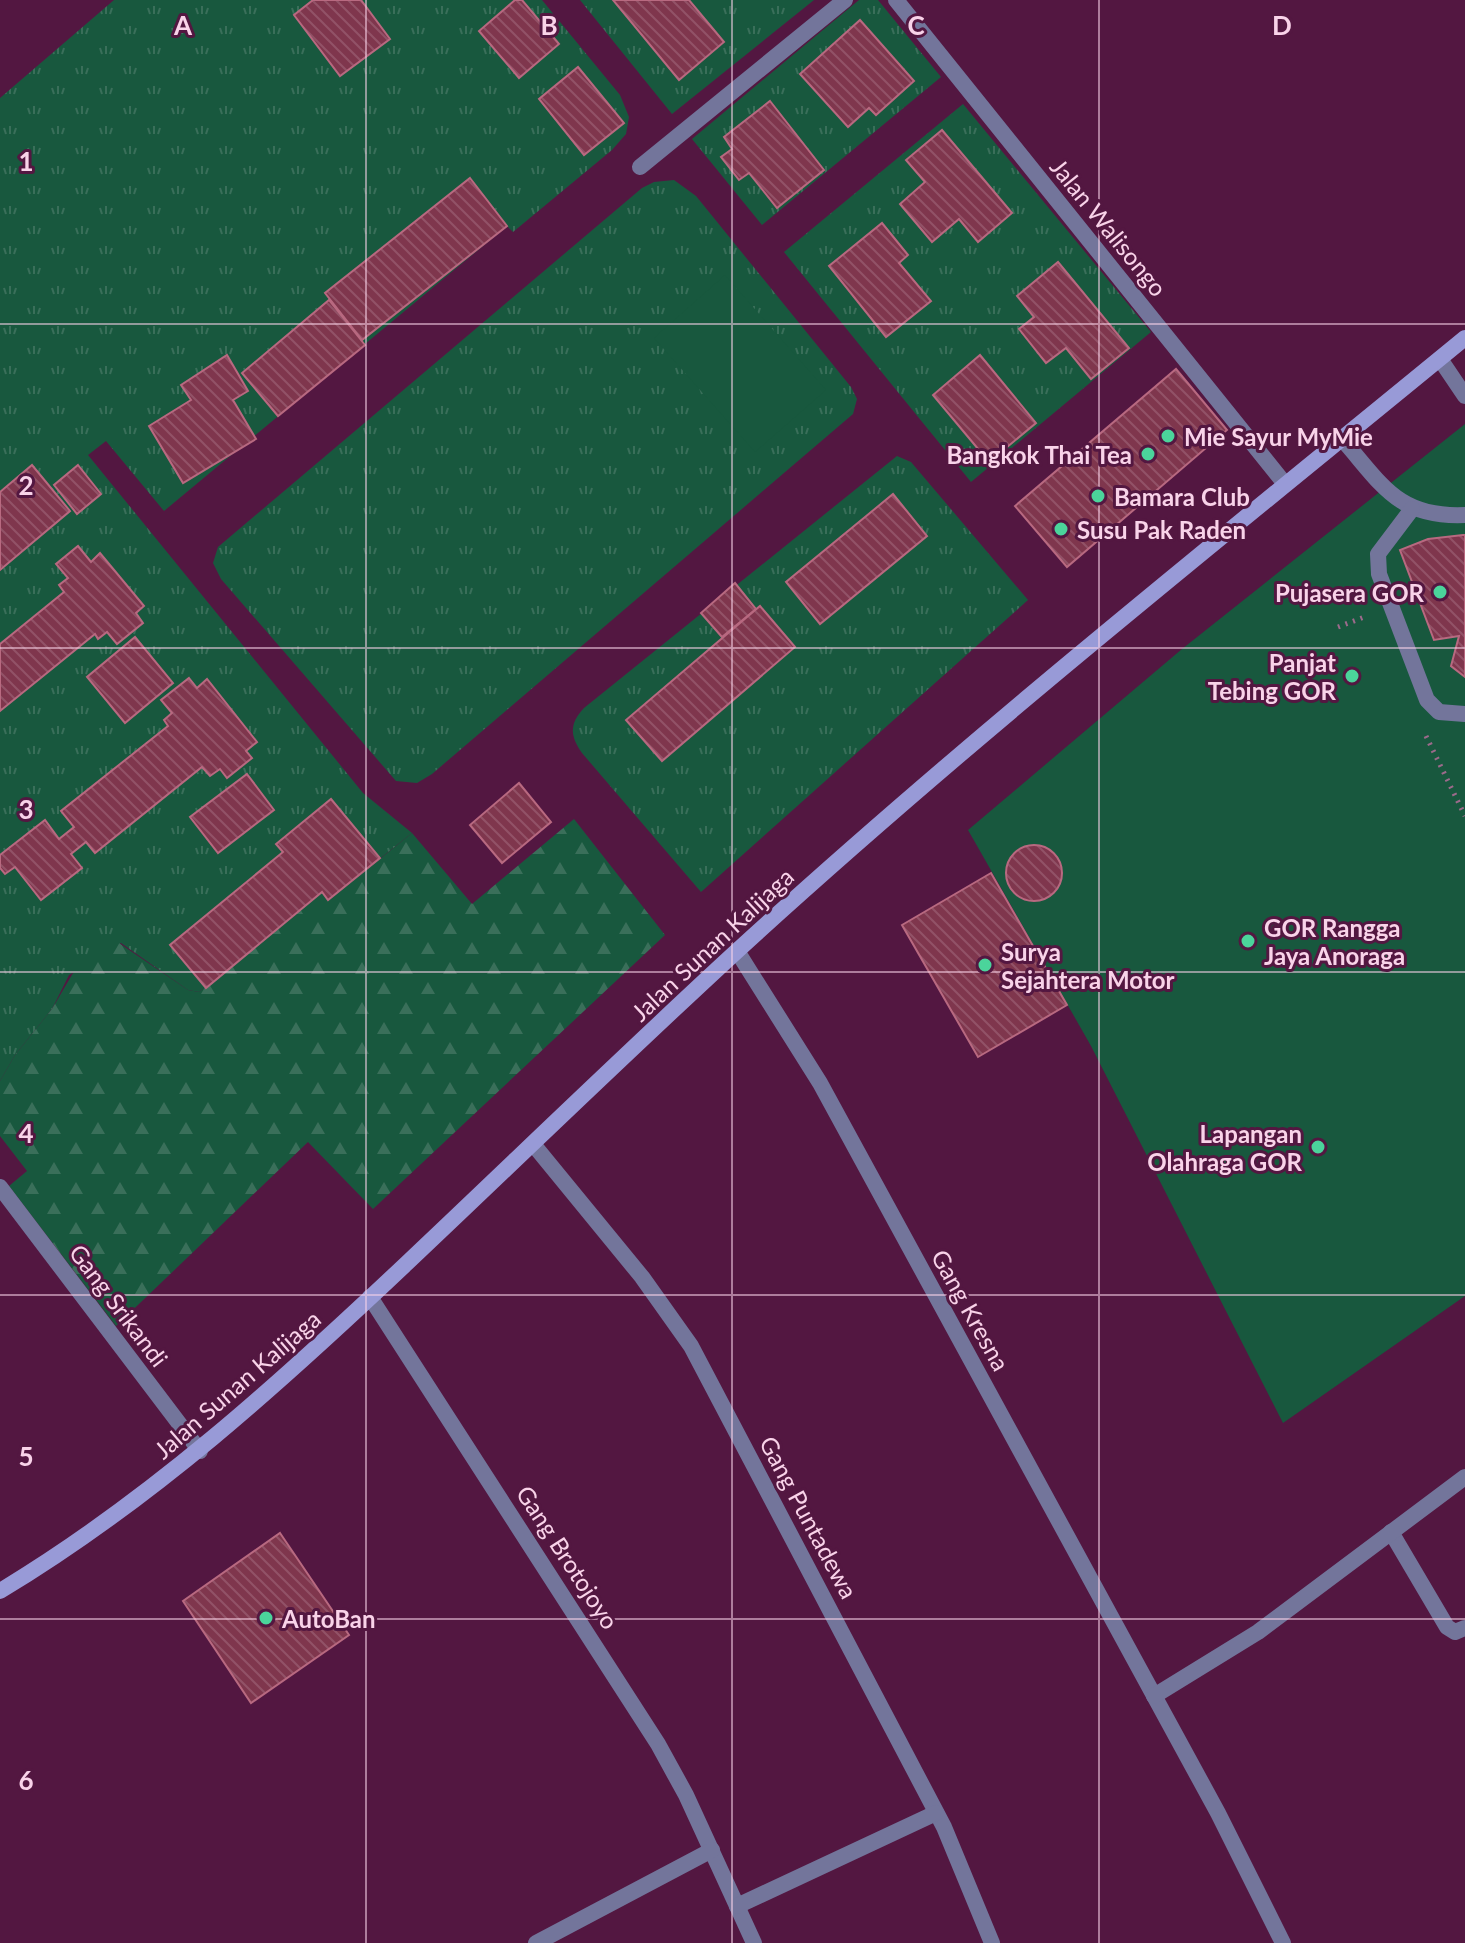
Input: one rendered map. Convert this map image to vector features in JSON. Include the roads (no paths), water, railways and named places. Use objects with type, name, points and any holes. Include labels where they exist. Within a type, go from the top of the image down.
[{"type":"main road","name":"Jalan Sunan Kalijaga","points":[[0,1591],[93,1532],[200,1451],[370,1297],[737,951],[1003,717],[1465,338]]},
{"type":"street","points":[[640,167],[845,0]]},
{"type":"street","name":"Jalan Walisongo","points":[[896,0],[1285,484]]},
{"type":"street","points":[[1440,359],[1465,396]]},
{"type":"street","points":[[1342,439],[1398,501],[1412,509],[1439,515],[1465,515]]},
{"type":"street","points":[[1412,509],[1382,546],[1377,567],[1419,684],[1437,711],[1465,714]]},
{"type":"street","name":"Gang Kresna","points":[[737,951],[820,1083],[1154,1696],[1283,1943]]},
{"type":"street","name":"Gang Puntadewa","points":[[533,1144],[642,1277],[691,1346],[936,1813],[992,1943]]},
{"type":"street","name":"Gang Srikandi","points":[[0,1187],[200,1451]]},
{"type":"street","name":"Gang Brotojoyo","points":[[370,1297],[650,1731],[712,1850],[754,1943]]},
{"type":"street","points":[[1154,1696],[1258,1632],[1465,1477]]},
{"type":"street","points":[[1391,1532],[1447,1627],[1455,1632],[1465,1628]]},
{"type":"street","points":[[737,1906],[936,1813]]},
{"type":"street","points":[[536,1943],[712,1850]]},
{"type":"place","name":"Mie Sayur MyMie","points":[[1168,436]]},
{"type":"place","name":"Bangkok Thai Tea","points":[[1148,454]]},
{"type":"place","name":"Bamara Club","points":[[1098,496]]},
{"type":"place","name":"Susu Pak Raden","points":[[1061,529]]},
{"type":"place","name":"Pujasera GOR","points":[[1440,592]]},
{"type":"place","name":"Panjat Tebing GOR","points":[[1352,676]]},
{"type":"place","name":"GOR Rangga Jaya Anoraga","points":[[1248,941]]},
{"type":"place","name":"Surya Sejahtera Motor","points":[[985,965]]},
{"type":"place","name":"Lapangan Olahraga GOR","points":[[1318,1147]]},
{"type":"place","name":"AutoBan","points":[[266,1618]]}]
